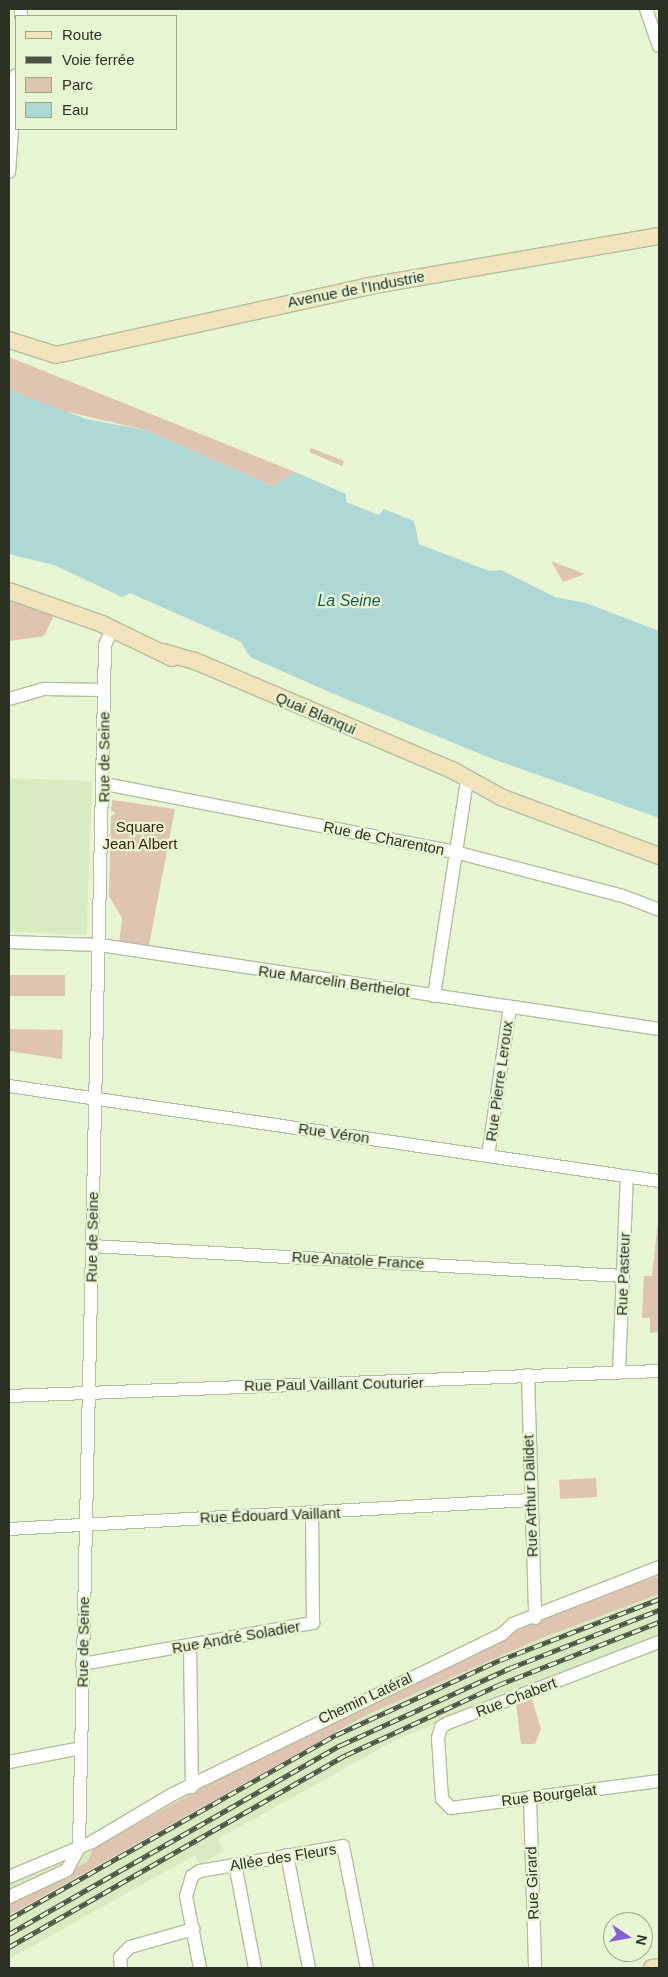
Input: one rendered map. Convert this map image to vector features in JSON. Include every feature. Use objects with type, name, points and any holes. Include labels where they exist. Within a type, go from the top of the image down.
[{"type":"main road","name":"Avenue de l'Industrie","points":[[9,340],[56,355],[369,286],[659,236]]},
{"type":"main road","name":"Quai Blanqui","points":[[9,584],[46,595],[163,652],[195,661],[496,793],[659,856]]},
{"type":"main road","name":"Quai Blanqui","points":[[9,591],[107,626]]},
{"type":"main road","name":"Quai Blanqui","points":[[496,793],[512,794],[659,850]]},
{"type":"main road","points":[[652,1968],[659,1967]]},
{"type":"street","points":[[646,9],[659,46]]},
{"type":"street","points":[[9,172],[15,89]]},
{"type":"street","name":"Rue de Seine","points":[[79,1847],[92,1246],[93,1098],[105,784],[104,690],[107,626]]},
{"type":"street","points":[[9,699],[46,689],[104,690]]},
{"type":"street","points":[[434,996],[454,852],[467,780]]},
{"type":"street","name":"Rue de Charenton","points":[[105,784],[454,852],[623,896],[659,910]]},
{"type":"street","name":"Rue Marcelin Berthelot","points":[[9,942],[100,945],[659,1029]]},
{"type":"street","name":"Rue Pierre Leroux","points":[[488,1156],[510,1007]]},
{"type":"street","name":"Rue Véron","points":[[9,1086],[659,1181]]},
{"type":"street","name":"Rue Pasteur","points":[[619,1372],[627,1176]]},
{"type":"street","name":"Rue Anatole France","points":[[92,1246],[623,1276]]},
{"type":"street","name":"Rue Paul Vaillant Couturier","points":[[9,1396],[408,1379],[484,1380],[528,1375],[659,1371]]},
{"type":"street","name":"Rue Arthur Dalidet","points":[[528,1375],[535,1618]]},
{"type":"street","name":"Rue Édouard Vaillant","points":[[9,1529],[86,1522],[312,1514],[531,1500]]},
{"type":"street","name":"Rue André Soladier","points":[[82,1664],[313,1624],[312,1514]]},
{"type":"street","name":"Chemin Latéral","points":[[9,1877],[79,1847],[317,1721],[535,1618],[659,1566]]},
{"type":"street","name":"Rue Chabert","points":[[442,1799],[441,1727],[659,1642]]},
{"type":"street","points":[[190,1645],[192,1787]]},
{"type":"street","points":[[9,1762],[81,1748]]},
{"type":"street","name":"Rue Bourgelat","points":[[442,1799],[451,1808],[659,1781]]},
{"type":"street","name":"Rue Girard","points":[[530,1797],[535,1968]]},
{"type":"street","name":"Allée des Fleurs","points":[[193,1929],[186,1886],[192,1876],[235,1864],[343,1846],[367,1968]]},
{"type":"street","points":[[9,1897],[67,1870],[79,1847]]},
{"type":"street","points":[[288,1855],[309,1968]]},
{"type":"street","points":[[235,1864],[255,1968]]},
{"type":"street","points":[[121,1968],[120,1957],[130,1947],[193,1929],[200,1968]]},
{"type":"shaded area","points":[[9,778],[92,781],[87,935],[9,932]]},
{"type":"shaded area","points":[[659,1576],[659,1637],[399,1738],[218,1839],[224,1851],[200,1865],[195,1855],[9,1959],[9,1877]]},
{"type":"green space","points":[[9,357],[295,472],[273,486],[145,430],[47,407],[9,390]]},
{"type":"green space","points":[[311,448],[344,461],[342,466],[309,452]]},
{"type":"green space","points":[[551,561],[585,574],[563,582]]},
{"type":"green space","points":[[9,600],[54,615],[44,636],[9,641]]},
{"type":"green space","name":"Square Jean Albert","points":[[112,800],[175,809],[149,945],[119,944],[122,918],[109,896],[111,816],[116,813],[111,811]]},
{"type":"green space","points":[[10,975],[65,975],[65,996],[10,996]]},
{"type":"green space","points":[[9,1029],[63,1030],[62,1059],[9,1051]]},
{"type":"green space","points":[[659,1213],[659,1332],[650,1333],[650,1318],[642,1318],[644,1276],[652,1276]]},
{"type":"green space","points":[[596,1478],[597,1497],[560,1499],[559,1480]]},
{"type":"green space","points":[[659,1576],[659,1594],[539,1639],[366,1715],[9,1915],[9,1902],[87,1862],[94,1847],[329,1719],[574,1604]]},
{"type":"green space","points":[[532,1699],[541,1729],[535,1744],[521,1744],[516,1703]]},
{"type":"water","name":"La Seine","points":[[9,390],[86,419],[145,430],[273,486],[295,472],[346,494],[346,502],[379,515],[384,509],[414,521],[419,544],[489,571],[501,570],[555,597],[586,603],[659,631],[659,818],[493,759],[334,694],[250,657],[241,642],[130,593],[122,597],[54,565],[9,554]]},
{"type":"railway","points":[[9,1919],[336,1735],[500,1660],[659,1599]]},
{"type":"railway","points":[[9,1934],[341,1745],[510,1668],[659,1610]]},
{"type":"railway","points":[[9,1947],[346,1755],[498,1685],[659,1622]]}]
